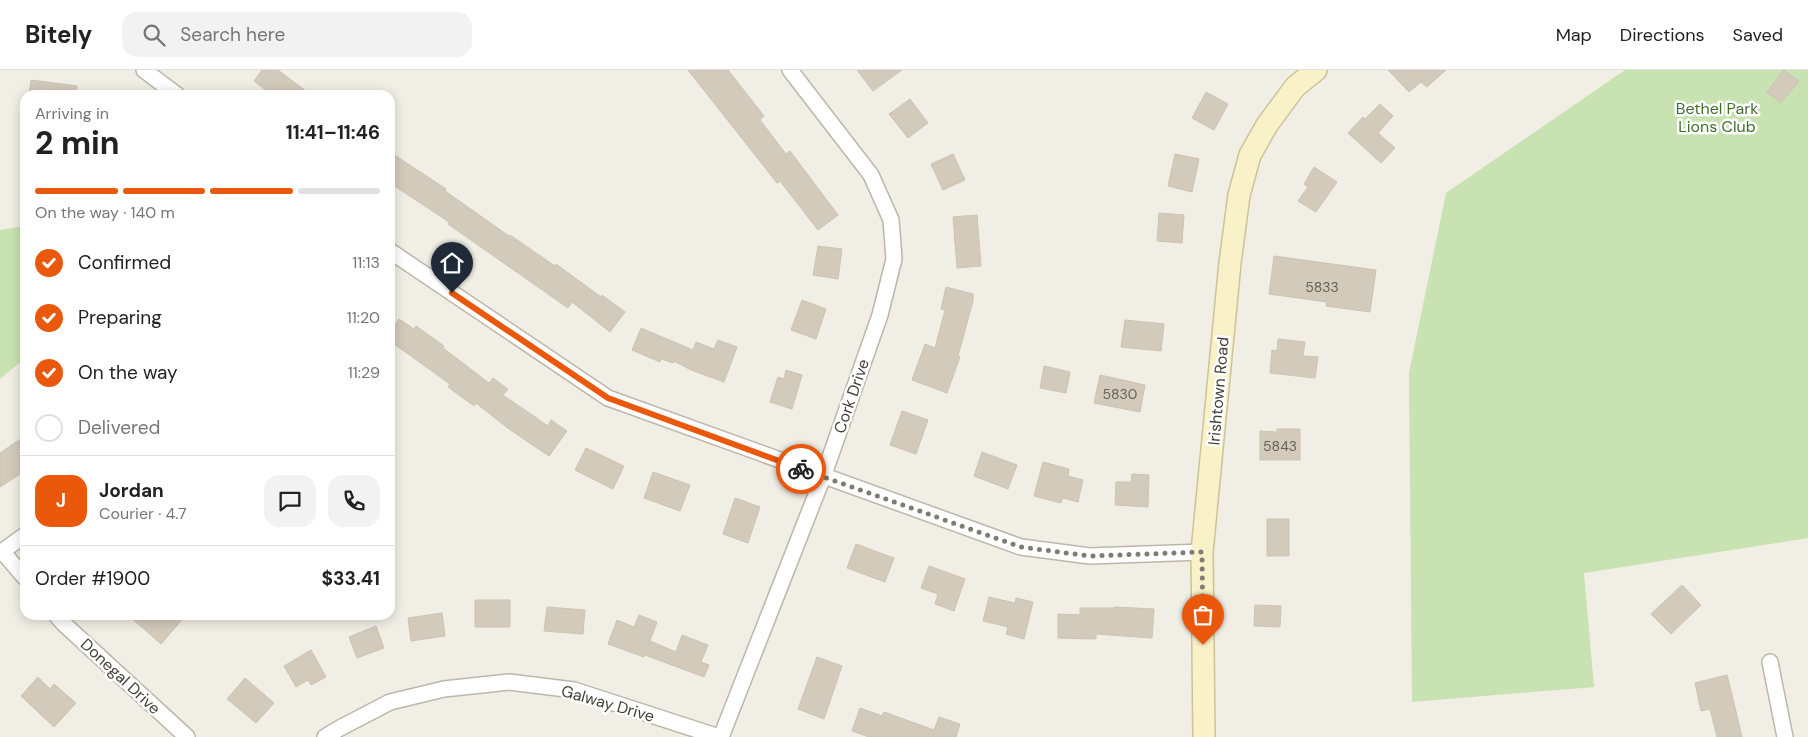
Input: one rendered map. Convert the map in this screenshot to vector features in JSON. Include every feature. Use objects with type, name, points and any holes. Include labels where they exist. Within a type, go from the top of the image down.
[{"type":"street","points":[[144,70],[170,90]]},
{"type":"street","name":"Cork Drive","points":[[720,737],[823,477],[880,315],[894,259],[891,220],[871,175],[790,70]]},
{"type":"street","name":"Irishtown Road","points":[[1204,737],[1202,552],[1230,263],[1239,195],[1250,155],[1267,125],[1295,87],[1316,70]]},
{"type":"street","points":[[395,254],[608,398],[1021,547],[1090,556],[1202,552]]},
{"type":"street","points":[[20,538],[1,552],[20,573]]},
{"type":"street","name":"Donegal Drive","points":[[60,620],[187,737]]},
{"type":"street","points":[[1770,662],[1785,737]]},
{"type":"street","name":"Galway Drive","points":[[325,737],[390,702],[444,689],[508,682],[574,690],[720,737]]},
{"type":"green space","name":"Bethel Park Lions Club","points":[[1625,70],[1808,70],[1808,538],[1584,573],[1594,687],[1412,702],[1409,373],[1446,193]]},
{"type":"green space","points":[[20,227],[20,362],[0,379],[0,230]]},
{"type":"building","points":[[262,70],[278,70],[304,90],[266,90],[254,81]]},
{"type":"building","points":[[688,70],[728,70],[764,116],[760,120],[786,154],[790,151],[838,215],[818,230],[780,181],[777,183]]},
{"type":"building","points":[[857,70],[902,70],[873,91]]},
{"type":"building","points":[[1388,70],[1446,70],[1427,87],[1421,82],[1409,92]]},
{"type":"building","points":[[1784,70],[1799,81],[1781,103],[1767,92]]},
{"type":"building","points":[[31,80],[77,86],[77,90],[30,90]]},
{"type":"building","points":[[1206,92],[1228,104],[1214,130],[1192,118]]},
{"type":"building","points":[[910,99],[928,123],[908,138],[889,114]]},
{"type":"building","points":[[1380,104],[1393,116],[1378,133],[1395,148],[1381,163],[1348,133],[1363,117],[1365,119]]},
{"type":"building","points":[[953,154],[965,180],[943,190],[931,164]]},
{"type":"building","points":[[1175,154],[1199,159],[1192,192],[1168,186]]},
{"type":"building","points":[[395,155],[446,189],[445,191],[509,236],[555,266],[556,264],[625,312],[610,332],[572,302],[568,308],[448,224],[449,222],[395,186]]},
{"type":"building","points":[[1314,167],[1337,182],[1316,212],[1298,201],[1308,187],[1304,184]]},
{"type":"building","points":[[1159,213],[1184,215],[1182,243],[1157,241]]},
{"type":"building","points":[[977,215],[981,266],[957,268],[953,217]]},
{"type":"building","points":[[818,246],[842,249],[838,279],[813,275]]},
{"type":"building","points":[[1274,256],[1376,270],[1370,312],[1326,306],[1327,302],[1269,294]]},
{"type":"building","points":[[946,287],[973,294],[973,301],[958,356],[960,357],[947,393],[912,380],[925,344],[935,348],[945,310],[941,309]]},
{"type":"building","points":[[802,300],[826,309],[816,339],[791,330]]},
{"type":"building","points":[[399,319],[414,329],[416,326],[489,383],[493,378],[508,389],[503,395],[548,426],[551,420],[567,431],[549,456],[509,429],[476,403],[474,406],[448,387],[450,384],[395,345],[395,324]]},
{"type":"building","points":[[1125,320],[1164,324],[1161,351],[1121,347]]},
{"type":"building","points":[[641,328],[693,350],[696,342],[714,349],[718,340],[737,347],[724,382],[691,370],[674,361],[673,363],[661,359],[660,362],[632,350]]},
{"type":"building","points":[[1278,339],[1305,342],[1303,356],[1318,357],[1315,378],[1270,373],[1272,350],[1277,351]]},
{"type":"building","points":[[1044,366],[1070,372],[1066,393],[1040,388]]},
{"type":"building","points":[[786,370],[802,375],[792,409],[770,402],[778,377],[784,379]]},
{"type":"building","points":[[1100,375],[1145,385],[1140,412],[1094,403]]},
{"type":"building","points":[[902,411],[928,420],[916,454],[890,445]]},
{"type":"building","points":[[1277,429],[1300,429],[1300,460],[1260,460],[1260,431],[1277,432]]},
{"type":"building","points":[[20,439],[20,474],[0,487],[0,453]]},
{"type":"building","points":[[586,448],[624,466],[613,489],[575,470]]},
{"type":"building","points":[[982,452],[1017,465],[1008,489],[974,476]]},
{"type":"building","points":[[1043,462],[1069,469],[1068,476],[1083,480],[1078,502],[1063,498],[1061,503],[1034,496]]},
{"type":"building","points":[[653,472],[690,485],[680,511],[644,498]]},
{"type":"building","points":[[1132,474],[1149,475],[1148,507],[1115,505],[1116,482],[1131,482]]},
{"type":"building","points":[[735,498],[760,507],[748,543],[723,534]]},
{"type":"building","points":[[1267,519],[1289,519],[1289,556],[1267,556]]},
{"type":"building","points":[[856,544],[894,558],[885,582],[847,568]]},
{"type":"building","points":[[929,566],[965,579],[954,611],[935,604],[938,594],[921,588]]},
{"type":"building","points":[[1682,585],[1701,605],[1671,634],[1651,614]]},
{"type":"building","points":[[989,597],[1015,603],[1016,598],[1033,602],[1024,639],[1006,634],[1008,627],[983,621]]},
{"type":"building","points":[[475,600],[510,600],[510,627],[475,627]]},
{"type":"building","points":[[1255,605],[1281,606],[1280,627],[1254,626]]},
{"type":"building","points":[[547,607],[585,610],[583,634],[544,631]]},
{"type":"building","points":[[1080,608],[1154,609],[1152,638],[1096,634],[1096,639],[1058,638],[1058,614],[1080,615]]},
{"type":"building","points":[[442,613],[445,636],[411,641],[408,618]]},
{"type":"building","points":[[639,615],[657,622],[650,641],[676,652],[682,635],[708,645],[701,662],[709,665],[704,677],[645,655],[644,657],[608,644],[617,620],[634,627]]},
{"type":"building","points":[[134,620],[182,620],[161,644]]},
{"type":"building","points":[[376,626],[384,648],[357,658],[349,637]]},
{"type":"building","points":[[311,650],[326,677],[311,685],[308,680],[296,687],[284,666]]},
{"type":"building","points":[[817,657],[842,666],[824,719],[798,709]]},
{"type":"building","points":[[1727,675],[1742,737],[1717,737],[1710,709],[1701,711],[1695,683]]},
{"type":"building","points":[[38,677],[50,689],[54,684],[76,703],[54,727],[21,696]]},
{"type":"building","points":[[245,678],[274,703],[256,723],[227,699]]},
{"type":"building","points":[[860,708],[882,716],[884,712],[934,730],[939,717],[960,724],[956,737],[869,737],[852,731]]},
{"type":"way so far","points":[[801,469],[1021,547],[1090,556],[1202,552],[1203,645]]},
{"type":"route","points":[[452,293],[608,398],[801,469]]}]
